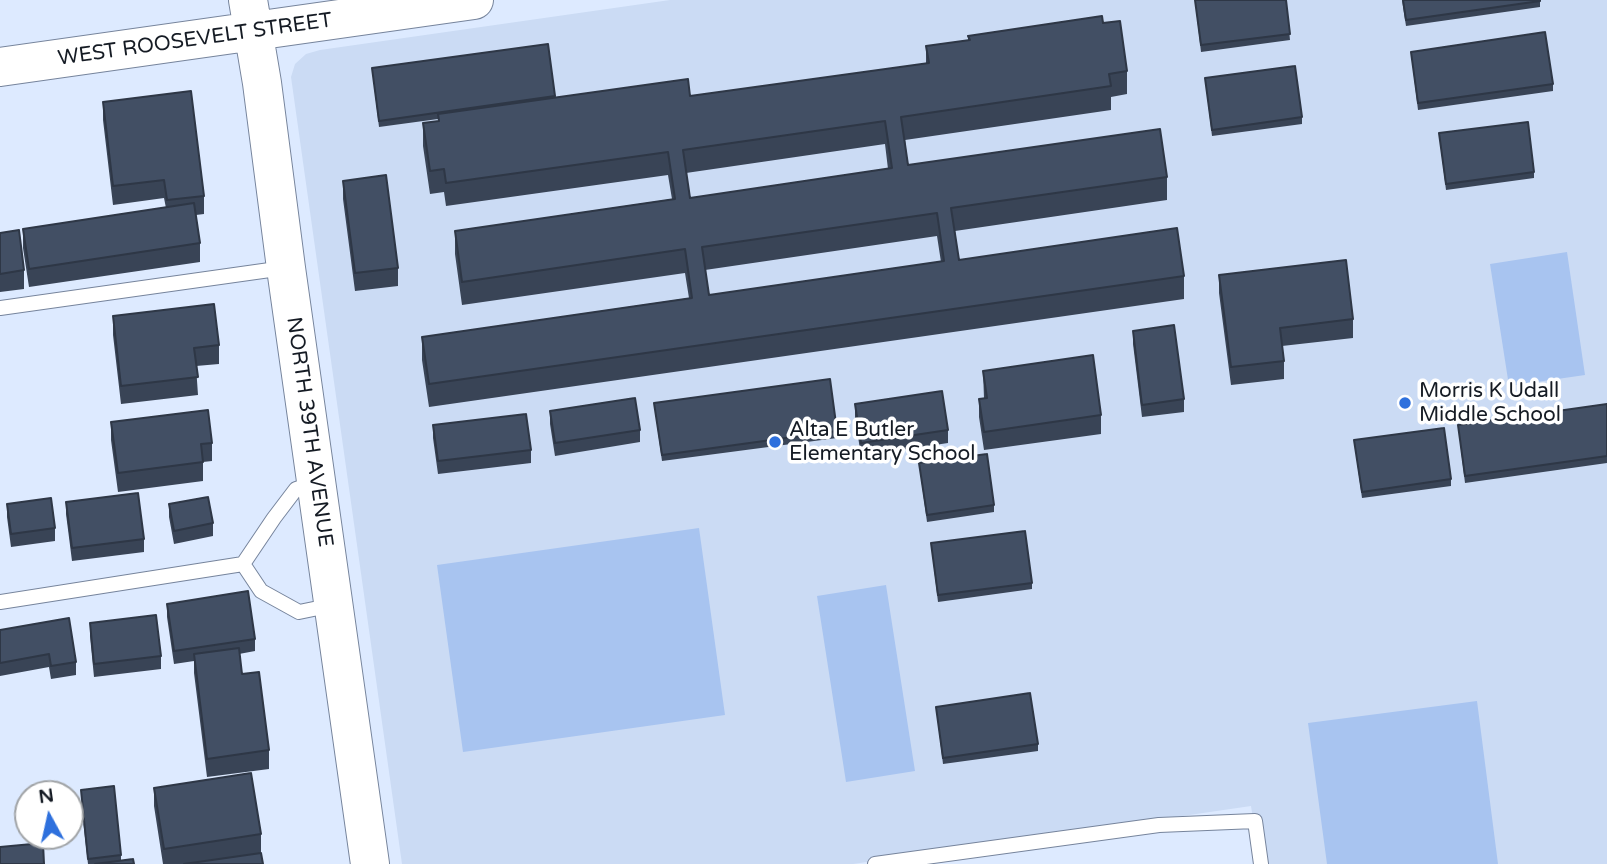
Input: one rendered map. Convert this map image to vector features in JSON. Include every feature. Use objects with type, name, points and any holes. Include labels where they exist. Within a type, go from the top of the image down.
[{"type":"street","name":"WEST ROOSEVELT STREET","points":[[0,67],[251,16],[474,0]]},
{"type":"street","name":"NORTH 39TH AVENUE","points":[[251,16],[370,864]]},
{"type":"lane","points":[[0,308],[286,268]]},
{"type":"lane","points":[[0,602],[243,564],[296,489],[316,482]]},
{"type":"lane","points":[[243,564],[261,592],[299,612],[333,605]]},
{"type":"lane","points":[[875,864],[1159,825],[1255,821],[1261,864]]},
{"type":"shaded area","name":"Alta E Butler Elementary School","points":[[670,0],[1607,0],[1607,864],[1260,864],[1251,806],[853,864],[402,864],[291,77],[295,64],[306,54],[320,50]]},
{"type":"shaded area","points":[[1567,252],[1585,375],[1509,386],[1490,264]]},
{"type":"shaded area","points":[[699,528],[725,715],[463,752],[437,565]]},
{"type":"shaded area","points":[[886,585],[915,771],[846,782],[817,596]]},
{"type":"shaded area","points":[[1477,701],[1498,864],[1327,864],[1308,723]]},
{"type":"building","points":[[1195,0],[1286,0],[1290,34],[1201,45]]},
{"type":"building","points":[[1403,0],[1540,0],[1540,1],[1406,20]]},
{"type":"building","points":[[1102,16],[1103,23],[1120,21],[1127,71],[1109,74],[1111,86],[901,117],[908,165],[1160,129],[1167,177],[951,208],[959,260],[1177,228],[1184,276],[429,384],[422,337],[692,298],[685,249],[462,282],[455,231],[675,199],[668,152],[446,183],[444,169],[430,171],[423,123],[439,121],[438,114],[688,79],[690,96],[929,63],[926,46],[970,40],[968,36]],"holes":[[[885,121],[892,168],[690,198],[683,150]],[[937,213],[944,261],[709,295],[702,247]]]},
{"type":"building","points":[[1545,32],[1553,84],[1418,103],[1411,52]]},
{"type":"building","points":[[548,44],[555,96],[379,121],[372,68]]},
{"type":"building","points":[[1295,66],[1302,117],[1212,130],[1205,78]]},
{"type":"building","points":[[191,91],[204,196],[167,200],[164,180],[113,186],[103,102]]},
{"type":"building","points":[[1528,122],[1534,172],[1446,184],[1439,133]]},
{"type":"building","points":[[386,175],[398,268],[355,273],[343,181]]},
{"type":"building","points":[[194,203],[200,243],[29,269],[23,229]]},
{"type":"building","points":[[19,230],[24,270],[0,274],[0,233]]},
{"type":"building","points":[[1346,260],[1353,319],[1280,328],[1284,361],[1231,367],[1219,275]]},
{"type":"building","points":[[214,304],[219,345],[194,348],[198,377],[121,386],[113,316]]},
{"type":"building","points":[[1174,325],[1184,399],[1142,405],[1133,331]]},
{"type":"building","points":[[1093,355],[1101,415],[984,432],[979,399],[987,398],[983,371]]},
{"type":"building","points":[[830,379],[837,431],[662,455],[654,403]]},
{"type":"building","points":[[942,391],[948,430],[861,443],[855,404]]},
{"type":"building","points":[[635,398],[640,430],[555,443],[550,411]]},
{"type":"building","points":[[1607,404],[1607,456],[1465,476],[1458,425]]},
{"type":"building","points":[[208,410],[212,443],[201,444],[203,462],[118,473],[111,422]]},
{"type":"building","points":[[526,414],[531,450],[438,461],[433,425]]},
{"type":"building","points":[[1444,428],[1451,479],[1362,492],[1354,440]]},
{"type":"building","points":[[987,454],[994,505],[927,515],[919,463]]},
{"type":"building","points":[[138,493],[144,539],[72,548],[66,502]]},
{"type":"building","points":[[208,497],[213,523],[174,531],[169,504]]},
{"type":"building","points":[[51,498],[55,528],[11,534],[7,504]]},
{"type":"building","points":[[1025,531],[1032,583],[938,595],[931,543]]},
{"type":"building","points":[[248,591],[255,639],[174,651],[167,604]]},
{"type":"building","points":[[156,615],[161,656],[94,664],[90,623]]},
{"type":"building","points":[[69,618],[76,662],[51,666],[49,654],[0,663],[0,630]]},
{"type":"building","points":[[239,648],[242,674],[259,672],[269,750],[207,759],[194,654]]},
{"type":"building","points":[[1030,693],[1038,744],[943,758],[936,707]]},
{"type":"building","points":[[251,773],[261,834],[164,849],[154,788]]},
{"type":"building","points":[[114,786],[121,855],[88,859],[84,790]]},
{"type":"building","points":[[14,846],[14,850],[43,850],[44,864],[0,864],[0,847]]},
{"type":"building","points":[[261,853],[263,864],[184,864]]},
{"type":"building","points":[[133,859],[134,864],[95,864]]},
{"type":"place","name":"Morris K Udall Middle School","points":[[1405,403]]},
{"type":"place","name":"Alta E Butler Elementary School","points":[[775,442]]}]
